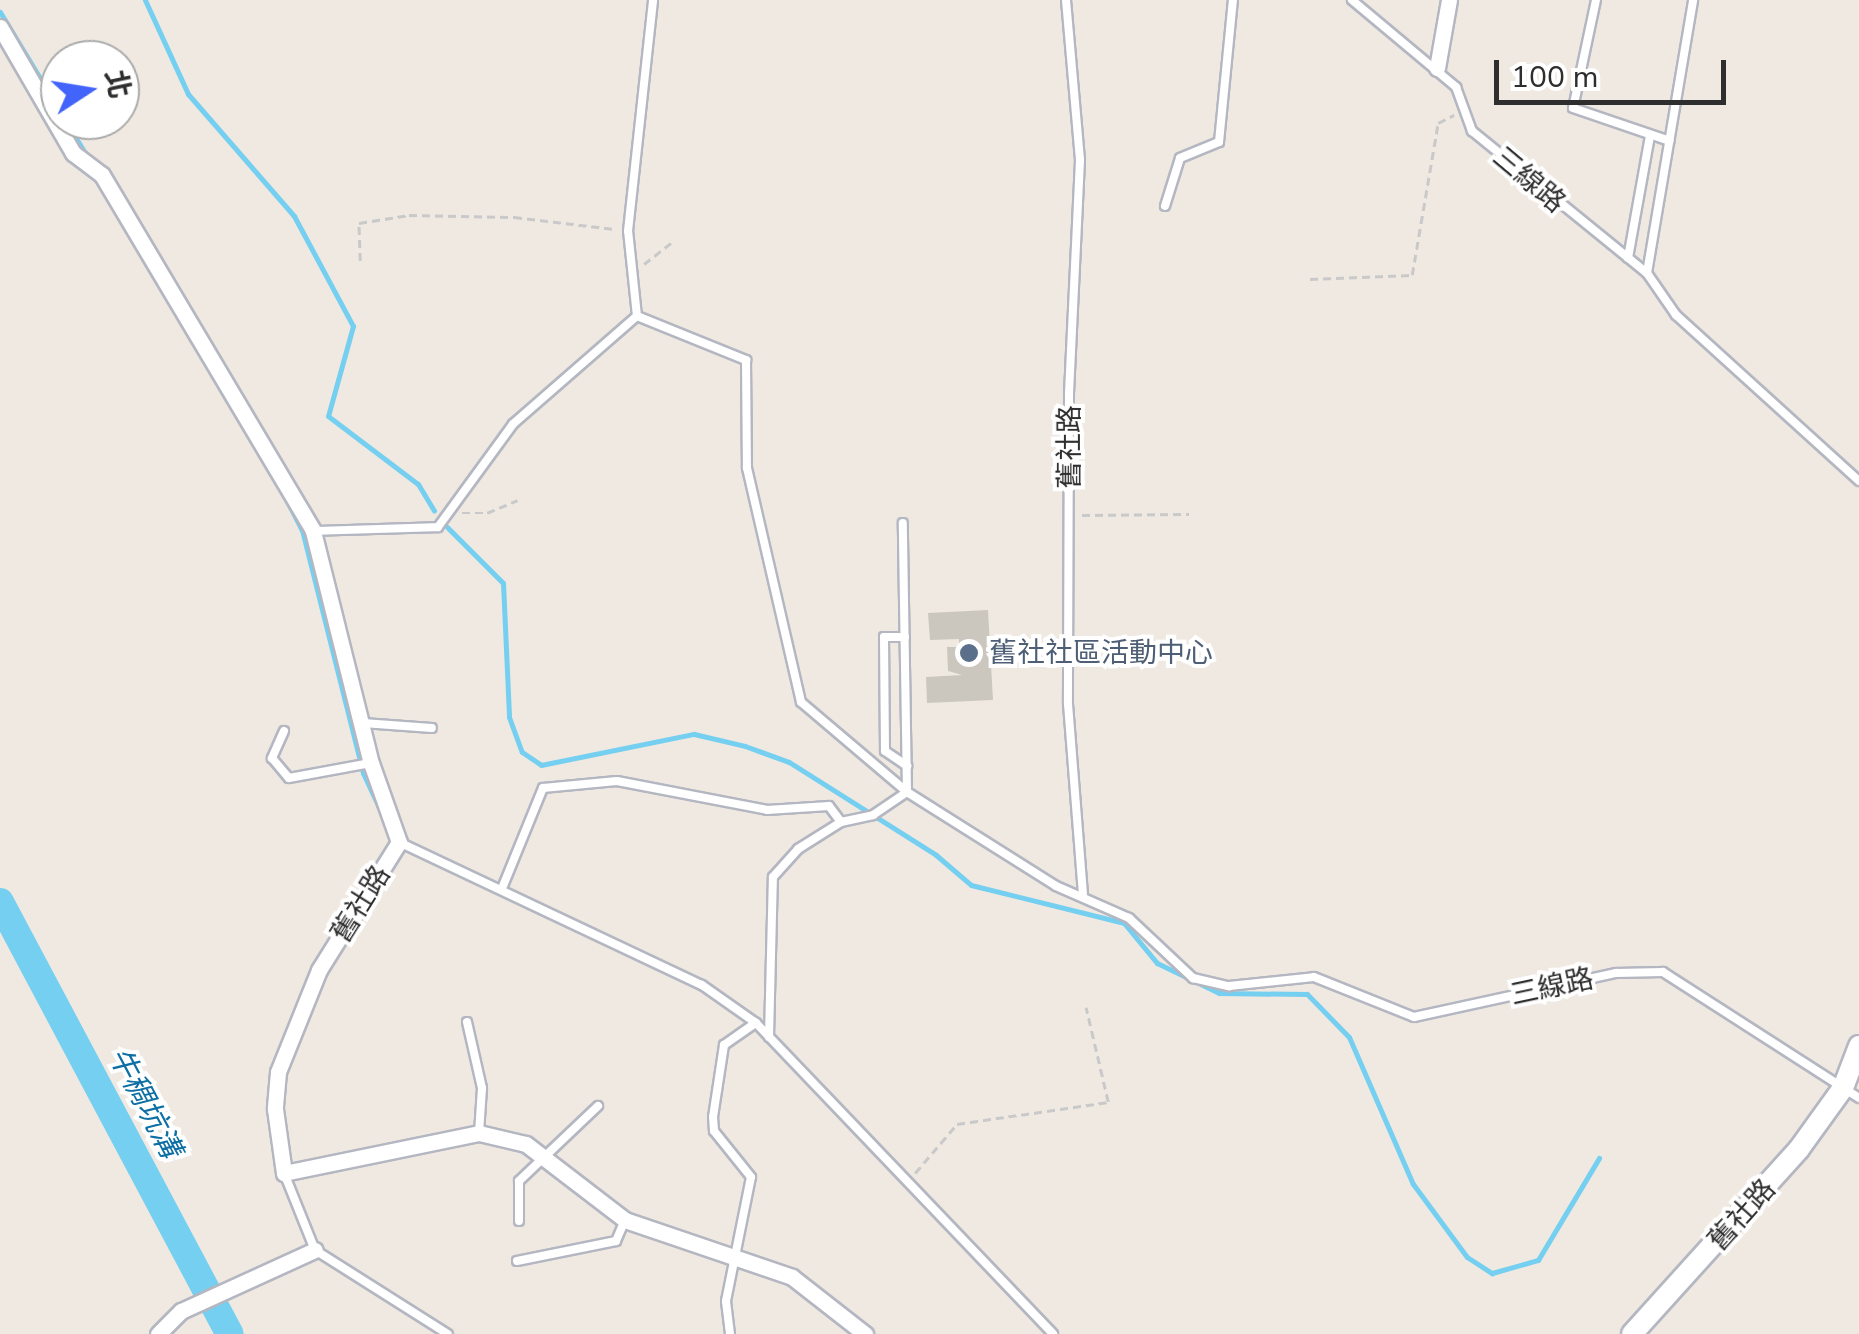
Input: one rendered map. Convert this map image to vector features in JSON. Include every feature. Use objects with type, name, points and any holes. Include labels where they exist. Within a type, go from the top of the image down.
[{"type":"street","points":[[1437,68],[1449,0]]},
{"type":"street","name":"舊社路","points":[[0,27],[74,153],[113,192],[314,531],[371,763],[400,842],[319,970],[278,1072],[275,1109],[284,1172]]},
{"type":"street","points":[[1851,1093],[1859,1046]]},
{"type":"street","name":"舊社路","points":[[1632,1334],[1851,1093]]},
{"type":"street","points":[[284,1172],[479,1133],[526,1144],[625,1220],[732,1260],[792,1277],[865,1334]]},
{"type":"street","points":[[158,1334],[181,1310],[315,1250]]},
{"type":"lane","points":[[637,316],[628,231],[653,0]]},
{"type":"lane","name":"舊社路","points":[[1066,0],[1080,160],[1068,704],[1083,894]]},
{"type":"lane","points":[[1165,206],[1180,158],[1220,142],[1234,0]]},
{"type":"lane","name":"三線路","points":[[1352,0],[1456,88],[1472,131],[1647,274],[1676,315],[1859,481]]},
{"type":"lane","points":[[1596,0],[1574,108],[1670,141]]},
{"type":"lane","points":[[1647,274],[1694,0]]},
{"type":"lane","points":[[1628,258],[1650,136]]},
{"type":"lane","points":[[314,531],[438,527],[512,424],[637,316]]},
{"type":"lane","points":[[637,316],[746,360],[747,468],[802,702],[907,792],[1056,886],[1083,894]]},
{"type":"lane","points":[[903,523],[907,792]]},
{"type":"lane","points":[[905,637],[884,637],[885,752],[907,766]]},
{"type":"lane","points":[[364,723],[432,728]]},
{"type":"lane","points":[[284,731],[272,758],[289,778],[371,763]]},
{"type":"lane","points":[[503,886],[543,788],[616,781],[768,810],[829,806],[842,822]]},
{"type":"lane","points":[[768,1036],[774,876],[798,849],[842,822],[873,816],[907,792]]},
{"type":"lane","points":[[400,842],[503,886],[702,985],[756,1023],[1053,1334]]},
{"type":"lane","name":"三線路","points":[[1083,894],[1129,918],[1193,978],[1229,986],[1314,977],[1414,1017],[1616,973],[1663,972],[1851,1093]]},
{"type":"lane","points":[[467,1022],[482,1088],[479,1133]]},
{"type":"lane","points":[[730,1334],[732,1260],[751,1178],[714,1130],[713,1117],[724,1045],[756,1023]]},
{"type":"lane","points":[[519,1221],[519,1181],[548,1158],[598,1106]]},
{"type":"lane","points":[[284,1172],[315,1250],[448,1334]]},
{"type":"lane","points":[[518,1260],[616,1242],[625,1220]]},
{"type":"path","points":[[1310,280],[1412,275],[1438,123],[1464,110]]},
{"type":"path","points":[[360,261],[359,223],[409,215],[514,217],[628,231]]},
{"type":"path","points":[[630,272],[675,240]]},
{"type":"path","points":[[446,513],[486,513],[517,500]]},
{"type":"path","points":[[1070,516],[1189,514]]},
{"type":"path","points":[[908,1182],[957,1124],[1108,1102],[1086,1008]]},
{"type":"building","name":"舊社社區活動中心","points":[[988,610],[993,700],[927,703],[926,677],[962,675],[948,671],[947,647],[959,647],[959,639],[930,640],[928,613]]},
{"type":"waterway","points":[[145,0],[188,94],[294,216],[353,326],[328,416],[418,484],[434,511]]},
{"type":"waterway","points":[[0,12],[40,78]]},
{"type":"waterway","points":[[77,140],[88,158]]},
{"type":"waterway","points":[[287,501],[302,530],[363,773],[382,814]]},
{"type":"waterway","points":[[447,527],[503,583],[509,717],[522,752],[541,765],[694,734],[745,746],[789,762],[936,855],[971,885],[1124,923],[1157,963],[1219,993],[1307,994],[1349,1037],[1413,1184],[1467,1257],[1492,1273],[1538,1260],[1599,1158]]},
{"type":"waterway","name":"牛稠坑溝","points":[[0,902],[230,1334]]},
{"type":"place","name":"舊社社區活動中心","points":[[969,653]]}]
